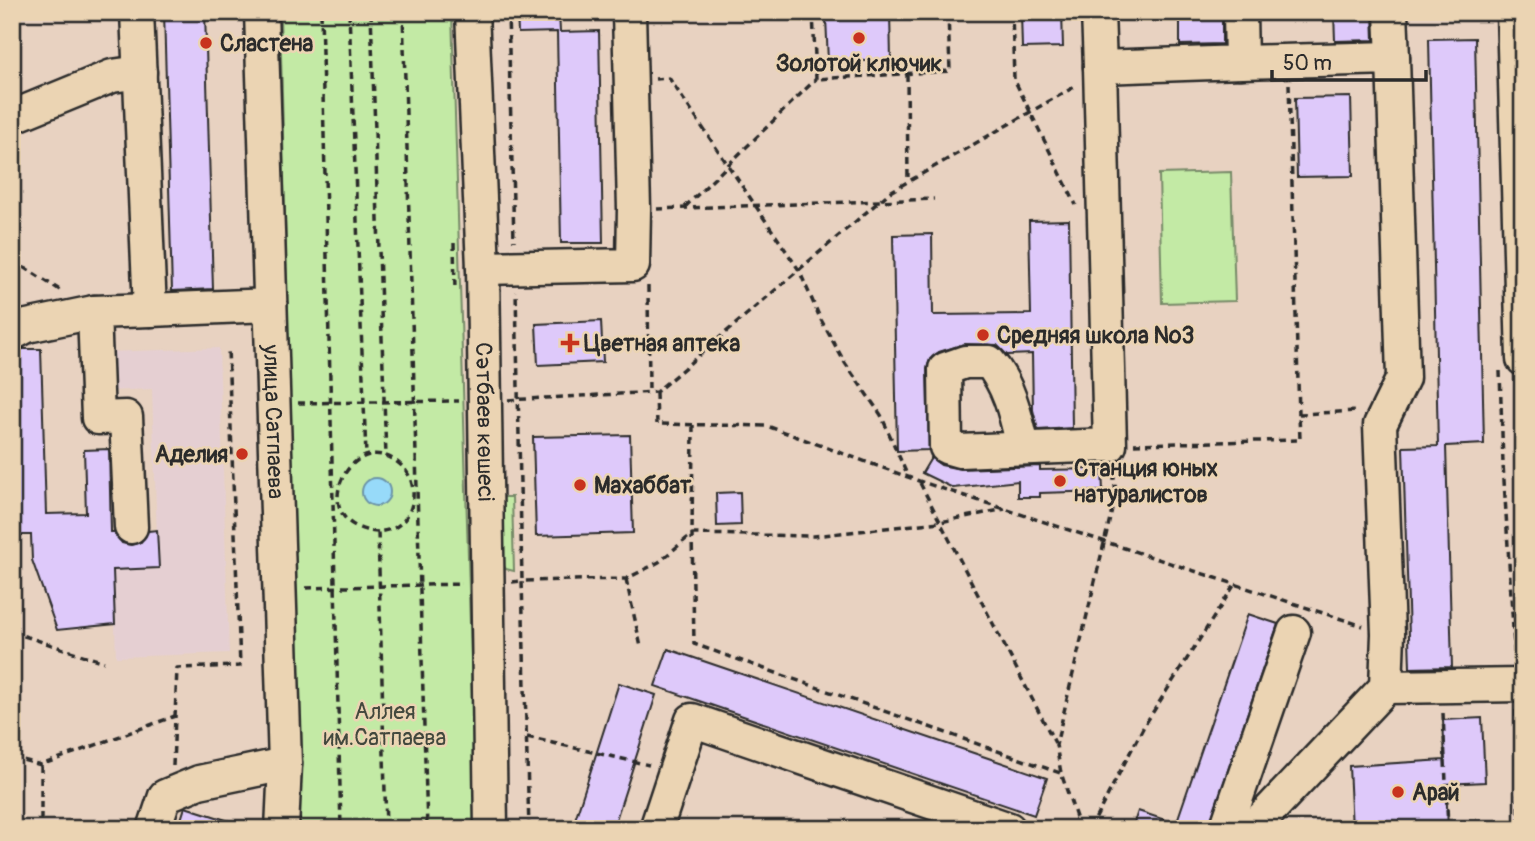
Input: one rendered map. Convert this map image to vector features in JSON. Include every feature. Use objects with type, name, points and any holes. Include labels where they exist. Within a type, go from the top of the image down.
[{"type":"street","points":[[137,12],[150,310]]},
{"type":"street","name":"улица Сатпаева","points":[[261,12],[285,764],[282,829]]},
{"type":"street","name":"Сәтбаев көшесі","points":[[472,12],[483,268],[491,829]]},
{"type":"street","points":[[483,268],[633,265],[629,12]]},
{"type":"street","points":[[1023,447],[1110,445],[1098,12]]},
{"type":"street","points":[[1240,12],[1241,62]]},
{"type":"street","points":[[1252,829],[1386,687],[1388,634],[1380,425],[1403,378],[1391,12]]},
{"type":"street","points":[[1513,12],[1523,359]]},
{"type":"street","points":[[1100,75],[1241,62],[1393,58]]},
{"type":"street","points":[[12,117],[112,76],[139,72]]},
{"type":"street","points":[[12,334],[27,326],[94,312],[270,305]]},
{"type":"street","points":[[94,312],[98,418],[126,417],[131,527]]},
{"type":"street","points":[[1226,829],[1294,632]]},
{"type":"street","points":[[1386,687],[1519,685]]},
{"type":"street","points":[[656,829],[692,720],[1009,829]]},
{"type":"street","points":[[154,829],[164,796],[199,782],[285,764]]},
{"type":"path","points":[[321,12],[341,829]]},
{"type":"path","points":[[349,12],[366,456]]},
{"type":"path","points":[[371,12],[386,457]]},
{"type":"path","points":[[403,12],[427,829]]},
{"type":"path","points":[[813,12],[816,79]]},
{"type":"path","points":[[684,208],[816,79],[950,71],[948,12]]},
{"type":"path","points":[[1012,12],[1014,79],[1076,205]]},
{"type":"path","points":[[1056,745],[1116,493],[1110,445],[1300,440],[1289,61]]},
{"type":"path","points":[[906,74],[908,183]]},
{"type":"path","points":[[661,388],[881,200],[1100,75]]},
{"type":"path","points":[[631,80],[669,78],[799,270],[820,318],[845,363],[881,415],[908,477]]},
{"type":"path","points":[[634,209],[934,200]]},
{"type":"path","points":[[12,263],[27,269],[94,312]]},
{"type":"path","points":[[633,265],[648,275],[649,393]]},
{"type":"path","points":[[173,793],[177,668],[240,666],[228,348]]},
{"type":"path","points":[[656,392],[657,424],[767,426],[919,481],[1388,634]]},
{"type":"path","points":[[1299,414],[1388,409]]},
{"type":"path","points":[[693,425],[694,644],[1061,773]]},
{"type":"path","points":[[366,456],[386,457],[396,461],[408,473],[414,486],[411,508],[394,528],[378,532],[367,531],[354,525],[341,512],[337,496],[342,474],[350,465],[366,456]]},
{"type":"path","points":[[919,481],[1056,745],[1061,773],[1080,829]]},
{"type":"path","points":[[529,829],[522,581],[626,579],[659,562],[692,534],[814,536],[940,522],[1005,509]]},
{"type":"path","points":[[378,532],[386,829]]},
{"type":"path","points":[[626,579],[641,647]]},
{"type":"path","points":[[1090,829],[1144,726],[1235,584]]},
{"type":"path","points":[[12,632],[104,662]]},
{"type":"path","points":[[1519,685],[1519,829]]},
{"type":"path","points":[[1442,686],[1448,829]]},
{"type":"path","points":[[12,757],[41,765],[175,716]]},
{"type":"path","points":[[526,737],[675,771]]},
{"type":"path","points":[[41,765],[41,829]]},
{"type":"shaded area","points":[[219,348],[229,653],[116,657],[113,570],[158,568],[152,389],[107,391],[106,352]]},
{"type":"green space","name":"Аллея им.Сатпаева","points":[[280,12],[452,12],[476,829],[300,829]]},
{"type":"green space","points":[[1231,172],[1235,301],[1162,303],[1159,174]]},
{"type":"green space","points":[[496,497],[512,497],[514,571],[506,569],[502,563]]},
{"type":"water","points":[[376,478],[386,482],[390,492],[386,502],[376,506],[366,502],[362,492],[366,482]]},
{"type":"building","points":[[164,12],[205,12],[213,289],[172,291]]},
{"type":"building","points":[[517,12],[559,12],[560,32],[599,31],[603,243],[561,243],[557,32],[518,33]]},
{"type":"building","name":"Золотой ключик","points":[[862,12],[890,12],[891,60],[828,62],[826,17],[862,15]]},
{"type":"building","points":[[1021,12],[1062,12],[1063,47],[1022,48]]},
{"type":"building","points":[[1180,12],[1222,12],[1222,44],[1180,45]]},
{"type":"building","points":[[1334,12],[1373,12],[1374,40],[1335,41]]},
{"type":"building","points":[[1475,38],[1484,444],[1446,446],[1452,667],[1410,668],[1403,447],[1438,446],[1429,39]]},
{"type":"building","points":[[1351,97],[1353,176],[1297,177],[1295,98]]},
{"type":"building","name":"Средняя школа №3","points":[[1069,220],[1072,428],[1038,430],[1033,410],[1032,354],[1007,355],[997,345],[965,344],[939,352],[930,359],[927,369],[929,450],[897,451],[893,235],[932,234],[933,315],[1031,314],[1029,221]]},
{"type":"building","name":"Цветная аптека","points":[[601,321],[603,362],[538,365],[536,324]]},
{"type":"building","points":[[41,349],[46,514],[86,513],[84,450],[109,449],[111,532],[114,532],[122,543],[131,545],[141,542],[148,531],[157,530],[159,568],[113,570],[115,624],[57,630],[32,560],[31,535],[17,535],[12,352]]},
{"type":"building","points":[[630,435],[633,533],[536,536],[533,437]]},
{"type":"building","points":[[931,458],[941,465],[960,469],[1040,466],[1040,470],[1102,469],[1103,491],[1040,493],[1040,497],[1018,497],[1018,481],[953,488],[922,473]]},
{"type":"building","points":[[740,492],[741,525],[717,526],[716,493]]},
{"type":"building","points":[[1248,614],[1278,624],[1208,829],[1192,829],[1176,824]]},
{"type":"building","points":[[668,649],[1047,778],[1034,815],[655,686]]},
{"type":"building","points":[[619,683],[656,695],[613,829],[572,829]]},
{"type":"building","name":"Арай","points":[[1482,718],[1485,782],[1446,784],[1448,829],[1352,829],[1349,766],[1445,760],[1443,720]]},
{"type":"building","points":[[185,807],[245,826],[244,829],[178,829]]},
{"type":"building","points":[[1138,811],[1183,826],[1183,829],[1132,829]]},
{"type":"place","name":"Золотой ключик","points":[[859,38]]},
{"type":"place","name":"Сластена","points":[[206,43]]},
{"type":"place","name":"Средняя школа №3","points":[[983,335]]},
{"type":"place","name":"Цветная аптека","points":[[570,343]]},
{"type":"place","name":"Аделия","points":[[242,454]]},
{"type":"place","name":"Станция юных натуралистов","points":[[1060,481]]},
{"type":"place","name":"Махаббат","points":[[580,485]]},
{"type":"place","name":"Арай","points":[[1398,792]]}]
